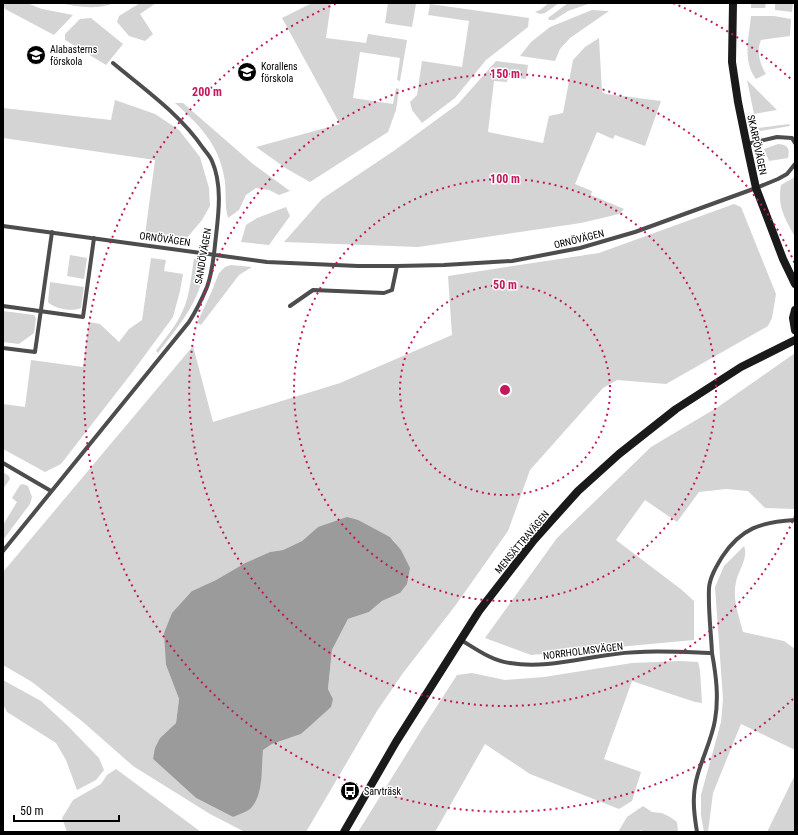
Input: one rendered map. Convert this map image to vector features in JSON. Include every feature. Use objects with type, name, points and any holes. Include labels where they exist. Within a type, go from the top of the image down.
[{"type":"street","name":"SKARPÖVÄGEN","points":[[733,3],[732,62],[738,102],[756,188],[783,259],[795,284]]},
{"type":"street","name":"SANDÖVÄGEN","points":[[3,551],[189,322],[208,286],[214,254],[219,212],[219,195],[212,160],[195,136],[175,116],[113,63]]},
{"type":"street","points":[[747,144],[777,137],[792,138],[795,143]]},
{"type":"street","name":"ORNÖVÄGEN","points":[[3,226],[267,262],[397,266],[512,261],[580,248],[635,232],[756,188],[787,174],[795,164]]},
{"type":"street","points":[[3,348],[35,352],[52,232]]},
{"type":"street","points":[[3,306],[83,316],[94,238]]},
{"type":"street","points":[[290,306],[314,290],[384,293],[392,290],[397,266]]},
{"type":"street","points":[[795,310],[793,318],[795,330]]},
{"type":"street","name":"MENSÄTTRAVÄGEN","points":[[344,832],[396,742],[479,611],[534,540],[578,491],[619,454],[676,409],[741,367],[795,340]]},
{"type":"street","points":[[3,463],[51,491]]},
{"type":"street","points":[[697,832],[694,818],[694,795],[715,720],[717,701],[717,678],[712,653],[709,608],[710,586],[715,568],[729,547],[751,528],[768,523],[795,520]]},
{"type":"street","name":"NORRHOLMSVÄGEN","points":[[461,640],[490,657],[509,663],[529,665],[635,652],[663,651],[712,653]]},
{"type":"shaded area","points":[[3,3],[27,3],[42,9],[73,15],[54,35],[5,9]]},
{"type":"shaded area","points":[[60,3],[114,3],[101,7],[80,7]]},
{"type":"shaded area","points":[[140,3],[156,3],[140,14],[153,34],[145,41],[129,36],[117,22],[119,16]]},
{"type":"shaded area","points":[[312,3],[331,3],[326,38],[366,43],[368,34],[407,40],[400,81],[397,80],[400,58],[360,52],[353,98],[393,104],[396,88],[399,89],[396,110],[388,132],[310,182],[287,169],[256,147],[340,124],[282,18]]},
{"type":"shaded area","points":[[388,3],[416,4],[412,27],[385,23]]},
{"type":"shaded area","points":[[549,3],[559,3],[545,13],[540,14],[535,12],[540,10]]},
{"type":"shaded area","points":[[568,3],[591,3],[568,11],[554,20],[549,20],[548,18]]},
{"type":"shaded area","points":[[751,3],[766,3],[765,8],[751,8]]},
{"type":"shaded area","points":[[775,3],[793,3],[792,12],[775,10]]},
{"type":"shaded area","points":[[430,4],[529,18],[528,27],[486,60],[455,98],[422,123],[412,110],[410,102],[417,95],[422,61],[462,67],[469,21],[428,15]]},
{"type":"shaded area","points":[[592,10],[609,11],[570,38],[560,49],[555,61],[520,56],[531,42],[550,27]]},
{"type":"shaded area","points":[[751,16],[774,16],[791,19],[790,36],[761,40],[759,58],[766,74],[756,79],[749,65],[748,57],[748,40]]},
{"type":"shaded area","points":[[91,18],[123,44],[106,65],[65,40],[65,34],[80,19]]},
{"type":"shaded area","points":[[599,38],[602,92],[606,94],[661,101],[645,146],[615,135],[613,139],[597,132],[575,184],[592,191],[591,195],[624,209],[619,214],[581,223],[418,247],[284,242],[322,199],[395,150],[458,104],[496,61],[528,65],[526,79],[508,77],[507,82],[494,81],[488,132],[543,143],[549,116],[563,113],[573,60],[585,47]]},
{"type":"shaded area","points":[[747,80],[777,110],[754,114]]},
{"type":"shaded area","points":[[115,100],[155,114],[179,130],[200,157],[209,188],[210,206],[202,220],[186,239],[178,241],[145,235],[155,160],[3,138],[3,108],[111,120]]},
{"type":"shaded area","points":[[175,103],[183,103],[253,164],[290,191],[279,195],[269,190],[256,188],[246,195],[239,210],[228,218],[224,176],[217,154],[206,135]]},
{"type":"shaded area","points":[[789,124],[790,126],[760,131],[758,128]]},
{"type":"shaded area","points":[[778,144],[784,145],[788,148],[788,158],[769,161],[764,149]]},
{"type":"shaded area","points":[[795,177],[795,237],[783,212],[780,193],[781,185]]},
{"type":"shaded area","points":[[734,204],[741,207],[776,294],[772,318],[768,326],[666,384],[617,380],[603,388],[530,470],[508,531],[455,606],[403,673],[377,711],[306,832],[245,832],[210,814],[133,766],[83,722],[32,682],[3,665],[3,572],[193,346],[213,422],[340,383],[452,335],[448,276],[599,253]],"holes":[[[368,526],[390,537],[395,542],[400,593],[382,601],[369,612],[348,619],[332,650],[328,689],[333,699],[301,734],[272,744],[263,750],[233,817],[196,798],[153,759],[160,738],[176,723],[179,699],[166,665],[192,591],[216,580],[245,563],[270,552],[283,550],[302,541],[318,527]]]},
{"type":"shaded area","points":[[286,207],[290,216],[269,245],[241,242],[246,225],[257,218]]},
{"type":"shaded area","points":[[70,255],[87,258],[84,279],[67,276]]},
{"type":"shaded area","points":[[151,258],[166,260],[164,271],[183,274],[173,317],[134,370],[61,464],[45,472],[3,449],[3,404],[25,407],[31,360],[83,367],[89,322],[100,324],[119,342],[129,329],[142,320]]},
{"type":"shaded area","points":[[194,259],[200,260],[204,268],[198,292],[187,314],[158,353],[156,351],[178,321],[185,304],[189,292]]},
{"type":"shaded area","points":[[231,265],[252,267],[239,275],[201,325],[197,323],[219,273],[225,267]]},
{"type":"shaded area","points":[[50,282],[84,287],[81,308],[69,310],[59,308],[48,302]]},
{"type":"shaded area","points":[[3,311],[34,315],[36,318],[34,333],[19,344],[3,342]]},
{"type":"shaded area","points":[[795,353],[795,509],[765,508],[748,491],[726,489],[699,492],[677,522],[645,500],[616,540],[682,590],[694,601],[694,640],[531,655],[485,638],[557,538],[651,447],[718,407]]},
{"type":"shaded area","points":[[3,472],[9,476],[10,479],[3,489]]},
{"type":"shaded area","points":[[23,484],[28,486],[32,497],[30,504],[3,540],[3,525],[17,502],[12,498],[20,485]]},
{"type":"shaded area","points":[[347,517],[358,520],[390,537],[401,550],[410,568],[407,584],[400,593],[382,601],[369,612],[348,619],[332,650],[328,689],[333,699],[331,707],[301,734],[272,744],[263,750],[262,773],[258,796],[251,808],[233,817],[196,798],[153,759],[155,748],[160,738],[176,723],[179,699],[166,665],[164,633],[172,613],[192,591],[216,580],[245,563],[270,552],[283,550],[302,541],[318,527]]},
{"type":"shaded area","points":[[744,546],[745,555],[735,588],[736,607],[743,632],[784,641],[795,649],[795,750],[741,724],[713,793],[708,832],[704,832],[701,815],[701,795],[721,722],[723,699],[715,587],[724,566]]},
{"type":"shaded area","points":[[680,661],[698,662],[700,670],[702,703],[632,681],[604,759],[641,772],[632,801],[619,809],[530,774],[485,744],[435,832],[358,832],[457,675],[472,673],[505,680],[544,677],[632,663]]},
{"type":"shaded area","points":[[3,680],[41,701],[99,758],[104,770],[96,780],[77,790],[66,760],[56,743],[7,712],[3,704]]},
{"type":"shaded area","points":[[116,769],[201,832],[67,832],[62,818],[73,800],[101,784],[107,775]]},
{"type":"shaded area","points":[[795,775],[795,832],[767,832]]},
{"type":"shaded area","points":[[643,806],[652,812],[662,813],[677,822],[678,832],[644,832],[641,830],[639,832],[618,832],[627,817]]},
{"type":"place","name":"Alabasterns förskola","points":[[36,55]]},
{"type":"place","name":"Korallens förskola","points":[[247,72]]},
{"type":"place","name":"Sarvträsk","points":[[350,791]]}]
